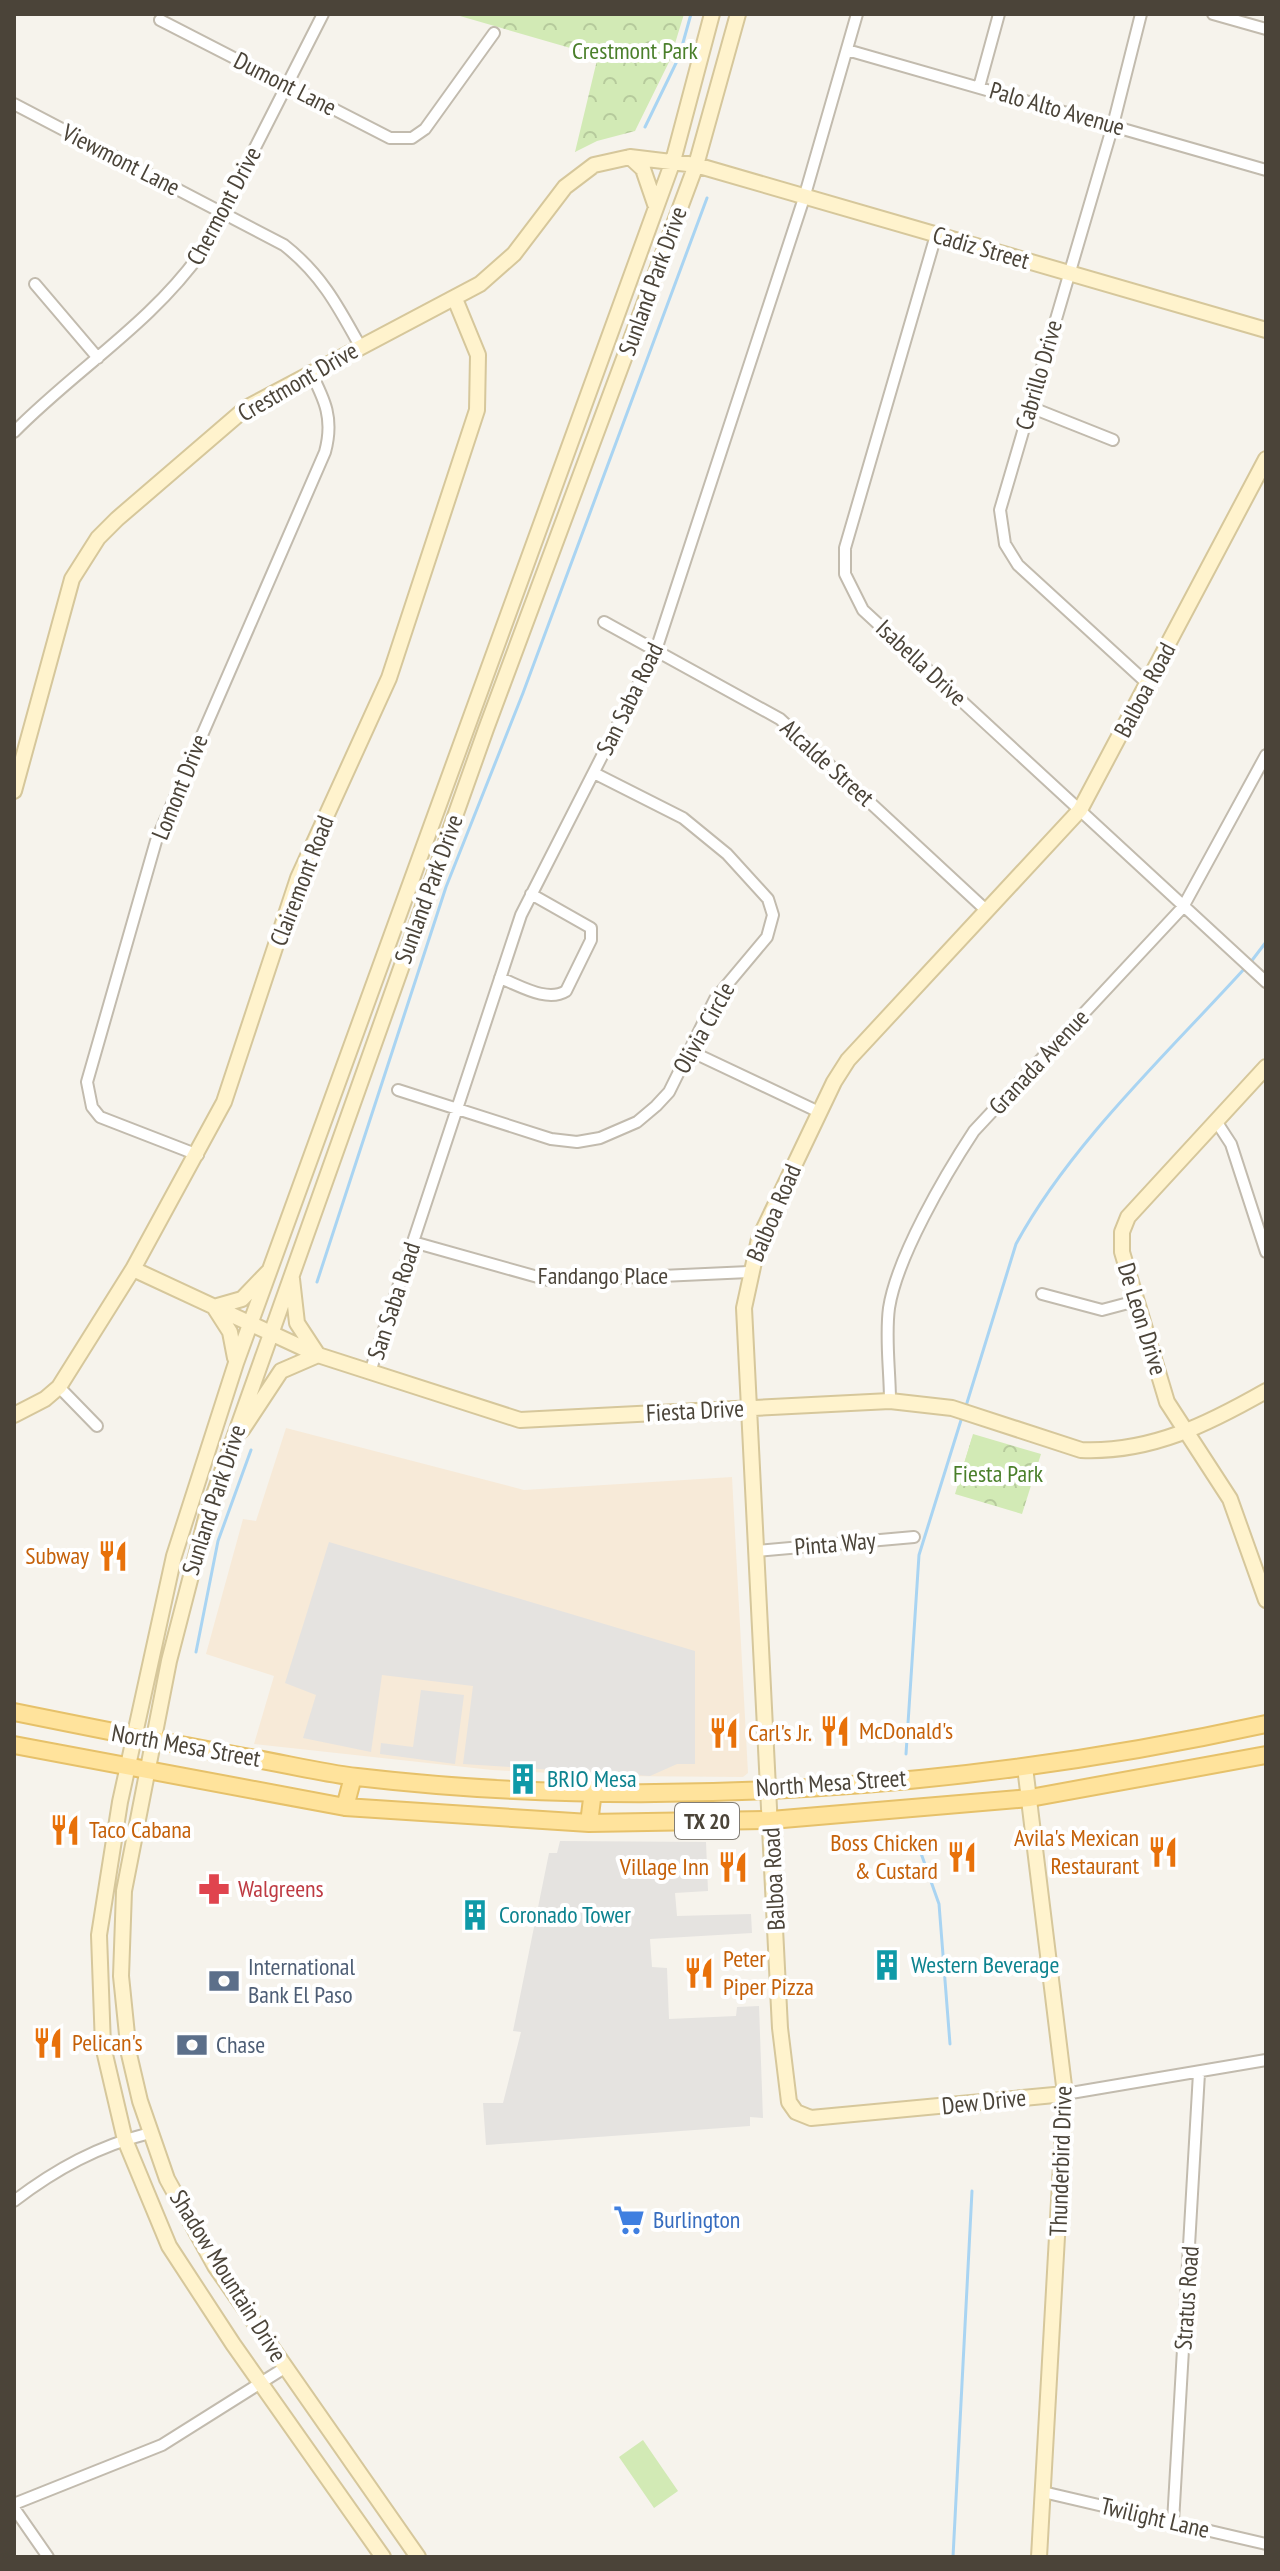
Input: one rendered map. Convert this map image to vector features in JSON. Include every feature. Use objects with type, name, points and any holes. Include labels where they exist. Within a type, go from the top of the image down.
[{"type":"main road","name":"North Mesa Street","points":[[14,1712],[353,1777],[437,1785],[593,1791],[770,1790],[1025,1767],[1266,1724]]},
{"type":"main road","name":"North Mesa Street","points":[[14,1745],[345,1807],[589,1823],[771,1820],[1030,1798],[1266,1755]]},
{"type":"main road","points":[[345,1807],[353,1777]]},
{"type":"main road","points":[[589,1823],[593,1791]]},
{"type":"street","name":"Chermont Drive","points":[[14,432],[168,296],[203,250],[323,14]]},
{"type":"street","name":"Sunland Park Drive","points":[[128,1768],[174,1556],[236,1363],[673,161],[712,14]]},
{"type":"street","name":"Sunland Park Drive","points":[[147,1771],[193,1561],[230,1447],[486,729],[696,165],[738,14]]},
{"type":"street","name":"San Saba Road","points":[[370,1372],[500,978],[531,894],[656,650],[804,198],[857,14]]},
{"type":"street","points":[[979,87],[999,14]]},
{"type":"street","name":"Cabrillo Drive","points":[[1141,14],[1113,125],[1000,510],[1005,544],[1018,565],[1148,684]]},
{"type":"street","points":[[1213,14],[1266,29]]},
{"type":"street","name":"Dumont Lane","points":[[160,20],[390,138],[412,138],[436,116],[494,33]]},
{"type":"street","name":"Palo Alto Avenue","points":[[847,50],[1266,170]]},
{"type":"street","name":"Viewmont Lane","points":[[14,104],[284,245],[312,268],[329,289],[360,346]]},
{"type":"street","name":"Crestmont Drive","points":[[14,791],[65,600],[82,559],[117,519],[231,420],[310,371],[455,299],[514,254],[565,187],[581,174],[603,162],[630,157],[696,165]]},
{"type":"street","points":[[630,157],[643,169],[654,193],[655,209]]},
{"type":"street","name":"Cadiz Street","points":[[696,165],[1266,330]]},
{"type":"street","name":"Isabella Drive","points":[[936,235],[845,548],[845,574],[863,610],[1266,982]]},
{"type":"street","points":[[35,284],[98,358]]},
{"type":"street","name":"Clairemont Road","points":[[14,1415],[45,1399],[59,1387],[133,1269],[198,1155],[224,1102],[298,878],[389,678],[477,410],[478,355],[455,299]]},
{"type":"street","name":"Lomont Drive","points":[[198,1155],[100,1117],[92,1107],[87,1082],[156,841],[325,452],[331,420],[310,371]]},
{"type":"street","points":[[1030,407],[1113,440]]},
{"type":"street","name":"Balboa Road","points":[[796,2112],[789,2102],[785,2084],[781,2042],[744,1308],[749,1272],[773,1207],[848,1060],[1080,810],[1266,459]]},
{"type":"street","name":"Alcalde Street","points":[[604,622],[780,719],[987,911]]},
{"type":"street","name":"Granada Avenue","points":[[890,1401],[889,1309],[898,1277],[950,1168],[974,1131],[1183,907],[1266,755]]},
{"type":"street","name":"Olivia Circle","points":[[398,1090],[551,1139],[577,1142],[600,1138],[637,1122],[669,1092],[715,999],[767,937],[773,915],[768,899],[727,854],[683,818],[594,773]]},
{"type":"street","points":[[500,978],[549,996],[558,996],[566,991],[591,940],[591,928],[583,921],[531,894]]},
{"type":"street","points":[[690,1051],[819,1112]]},
{"type":"street","name":"De Leon Drive","points":[[1266,1067],[1128,1217],[1122,1232],[1122,1252],[1167,1402],[1230,1499],[1266,1600]]},
{"type":"street","points":[[1216,1121],[1231,1144],[1266,1252]]},
{"type":"street","name":"Fandango Place","points":[[413,1242],[552,1281],[749,1272]]},
{"type":"street","points":[[236,1363],[230,1332],[214,1307],[242,1299],[272,1268]]},
{"type":"street","name":"Fiesta Drive","points":[[133,1269],[318,1355],[520,1420],[890,1401],[957,1411],[1081,1450],[1101,1451],[1186,1433],[1266,1391]]},
{"type":"street","points":[[230,1447],[281,1371],[318,1355],[297,1323],[292,1270]]},
{"type":"street","points":[[1042,1294],[1102,1310],[1136,1301]]},
{"type":"street","points":[[59,1387],[97,1426]]},
{"type":"street","name":"Pinta Way","points":[[757,1551],[914,1537]]},
{"type":"street","points":[[174,1556],[193,1561]]},
{"type":"street","name":"Thunderbird Drive","points":[[1025,1767],[1065,2094],[1039,2557]]},
{"type":"street","name":"Shadow Mountain Drive","points":[[128,1768],[102,1903],[98,1978],[105,2057],[125,2140],[138,2179],[169,2246],[261,2384],[383,2557]]},
{"type":"street","name":"Shadow Mountain Drive","points":[[147,1771],[124,1891],[121,1976],[129,2054],[150,2133],[167,2179],[194,2231],[418,2557]]},
{"type":"street","points":[[98,1978],[121,1976]]},
{"type":"street","name":"Dew Drive","points":[[796,2112],[811,2118],[1065,2094],[1266,2060]]},
{"type":"street","name":"Stratus Road","points":[[1173,2522],[1199,2073]]},
{"type":"street","points":[[14,2201],[55,2171],[125,2140],[150,2133]]},
{"type":"street","points":[[48,2557],[14,2506],[151,2451],[286,2367]]},
{"type":"street","name":"Twilight Lane","points":[[1043,2492],[1266,2544]]},
{"type":"street","points":[[369,2537],[393,2521]]},
{"type":"shaded area","points":[[286,1428],[524,1490],[732,1477],[748,1773],[743,1777],[608,1776],[492,1770],[254,1744],[274,1676],[206,1654],[243,1519],[256,1521]]},
{"type":"shaded area","points":[[329,1542],[695,1651],[695,1764],[677,1764],[650,1776],[463,1764],[473,1686],[382,1675],[371,1752],[303,1738],[316,1695],[285,1683]]},
{"type":"shaded area","points":[[421,1690],[464,1695],[455,1764],[380,1754],[381,1743],[413,1747]]},
{"type":"shaded area","points":[[560,1841],[706,1842],[708,1891],[675,1893],[677,1916],[751,1914],[752,1933],[650,1939],[652,1967],[667,1968],[669,2019],[736,2016],[737,2007],[759,2006],[763,2118],[750,2117],[750,2126],[486,2145],[483,2103],[503,2103],[521,2032],[513,2031],[549,1853],[557,1853]]},
{"type":"green space","name":"Crestmont Park","points":[[453,14],[684,14],[670,60],[635,131],[597,141],[575,152],[598,56]]},
{"type":"green space","name":"Fiesta Park","points":[[973,1434],[1041,1454],[1022,1514],[955,1494]]},
{"type":"green space","points":[[972,1438],[1002,1447],[991,1485],[960,1476]]},
{"type":"green space","points":[[643,2440],[678,2491],[654,2508],[619,2457]]},
{"type":"waterway","points":[[645,127],[679,57],[691,14]]},
{"type":"waterway","points":[[317,1282],[446,887],[523,693],[707,198]]},
{"type":"waterway","points":[[1250,963],[1266,942]]},
{"type":"waterway","points":[[966,1406],[1016,1244],[1038,1207],[1122,1100],[1245,968]]},
{"type":"waterway","points":[[906,1754],[919,1555],[962,1417]]},
{"type":"waterway","points":[[196,1652],[218,1541],[251,1450]]},
{"type":"waterway","points":[[917,1842],[939,1904],[950,2044]]},
{"type":"waterway","points":[[953,2557],[972,2191]]},
{"type":"place","name":"Subway","points":[[113,1556]]},
{"type":"place","name":"McDonald's","points":[[835,1731]]},
{"type":"place","name":"Carl's Jr.","points":[[724,1733]]},
{"type":"place","name":"BRIO Mesa","points":[[523,1779]]},
{"type":"place","name":"Taco Cabana","points":[[65,1830]]},
{"type":"place","name":"Avila's Mexican Restaurant","points":[[1163,1852]]},
{"type":"place","name":"Boss Chicken & Custard","points":[[962,1857]]},
{"type":"place","name":"Village Inn","points":[[733,1867]]},
{"type":"place","name":"Walgreens","points":[[214,1889]]},
{"type":"place","name":"Coronado Tower","points":[[475,1915]]},
{"type":"place","name":"Western Beverage","points":[[887,1965]]},
{"type":"place","name":"Peter Piper Pizza","points":[[699,1973]]},
{"type":"place","name":"International Bank El Paso","points":[[224,1981]]},
{"type":"place","name":"Pelican's","points":[[48,2043]]},
{"type":"place","name":"Chase","points":[[192,2045]]},
{"type":"place","name":"Burlington","points":[[629,2220]]}]
